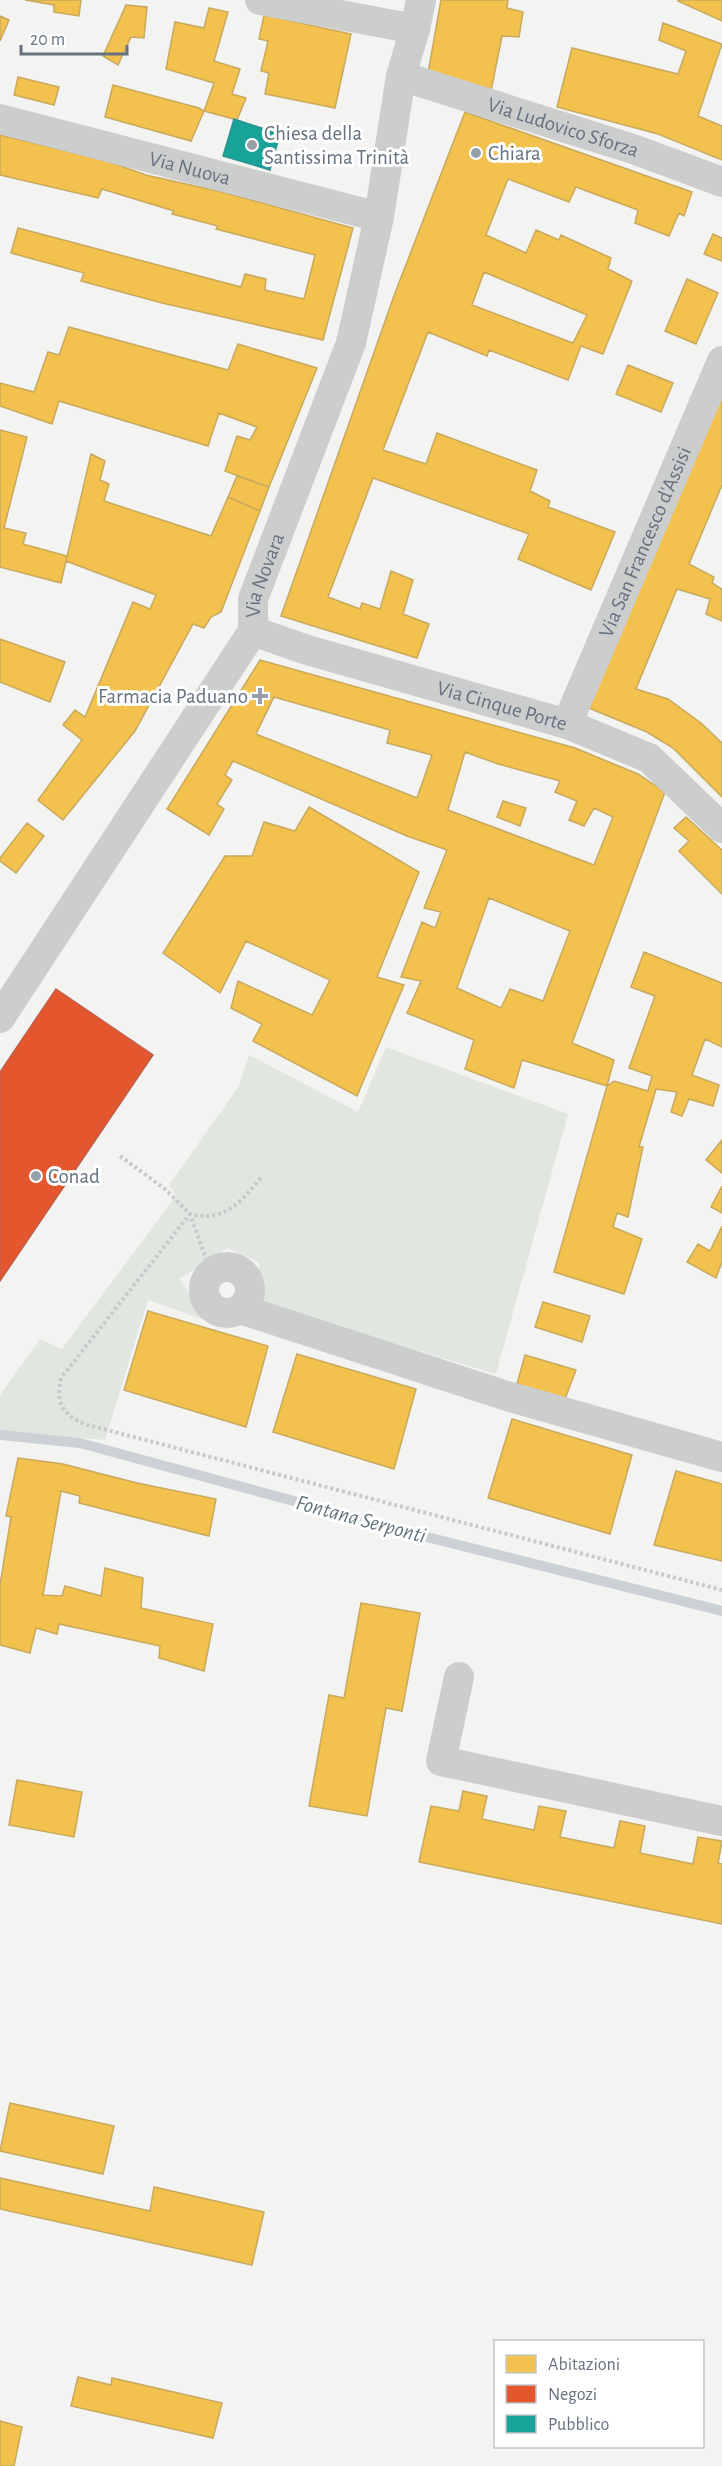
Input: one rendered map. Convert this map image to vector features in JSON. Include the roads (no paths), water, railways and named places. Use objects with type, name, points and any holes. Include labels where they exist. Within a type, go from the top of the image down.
[{"type":"street","points":[[260,0],[415,29]]},
{"type":"street","name":"Via Novara","points":[[0,1018],[253,631],[253,598],[351,343],[379,218],[401,76],[421,0]]},
{"type":"street","name":"Via Ludovico Sforza","points":[[401,76],[633,149],[722,182]]},
{"type":"street","name":"Via Nuova","points":[[0,119],[379,218]]},
{"type":"street","name":"Via San Francesco d'Assisi","points":[[567,724],[722,361]]},
{"type":"street","name":"Via Cinque Porte","points":[[253,631],[304,649],[567,724],[649,758],[722,828]]},
{"type":"street","points":[[211,1273],[204,1287],[207,1302],[218,1312],[226,1314],[240,1309],[507,1396],[722,1457]]},
{"type":"street","points":[[459,1677],[441,1761],[722,1821]]},
{"type":"waterway","name":"Fontana Serponti","points":[[0,1435],[80,1443],[419,1535],[722,1611]]},
{"type":"place","name":"Chiesa della Santissima Trinità","points":[[252,145]]},
{"type":"place","name":"Chiara","points":[[476,153]]},
{"type":"place","name":"Farmacia Paduano","points":[[260,696]]},
{"type":"place","name":"Conad","points":[[36,1176]]}]
